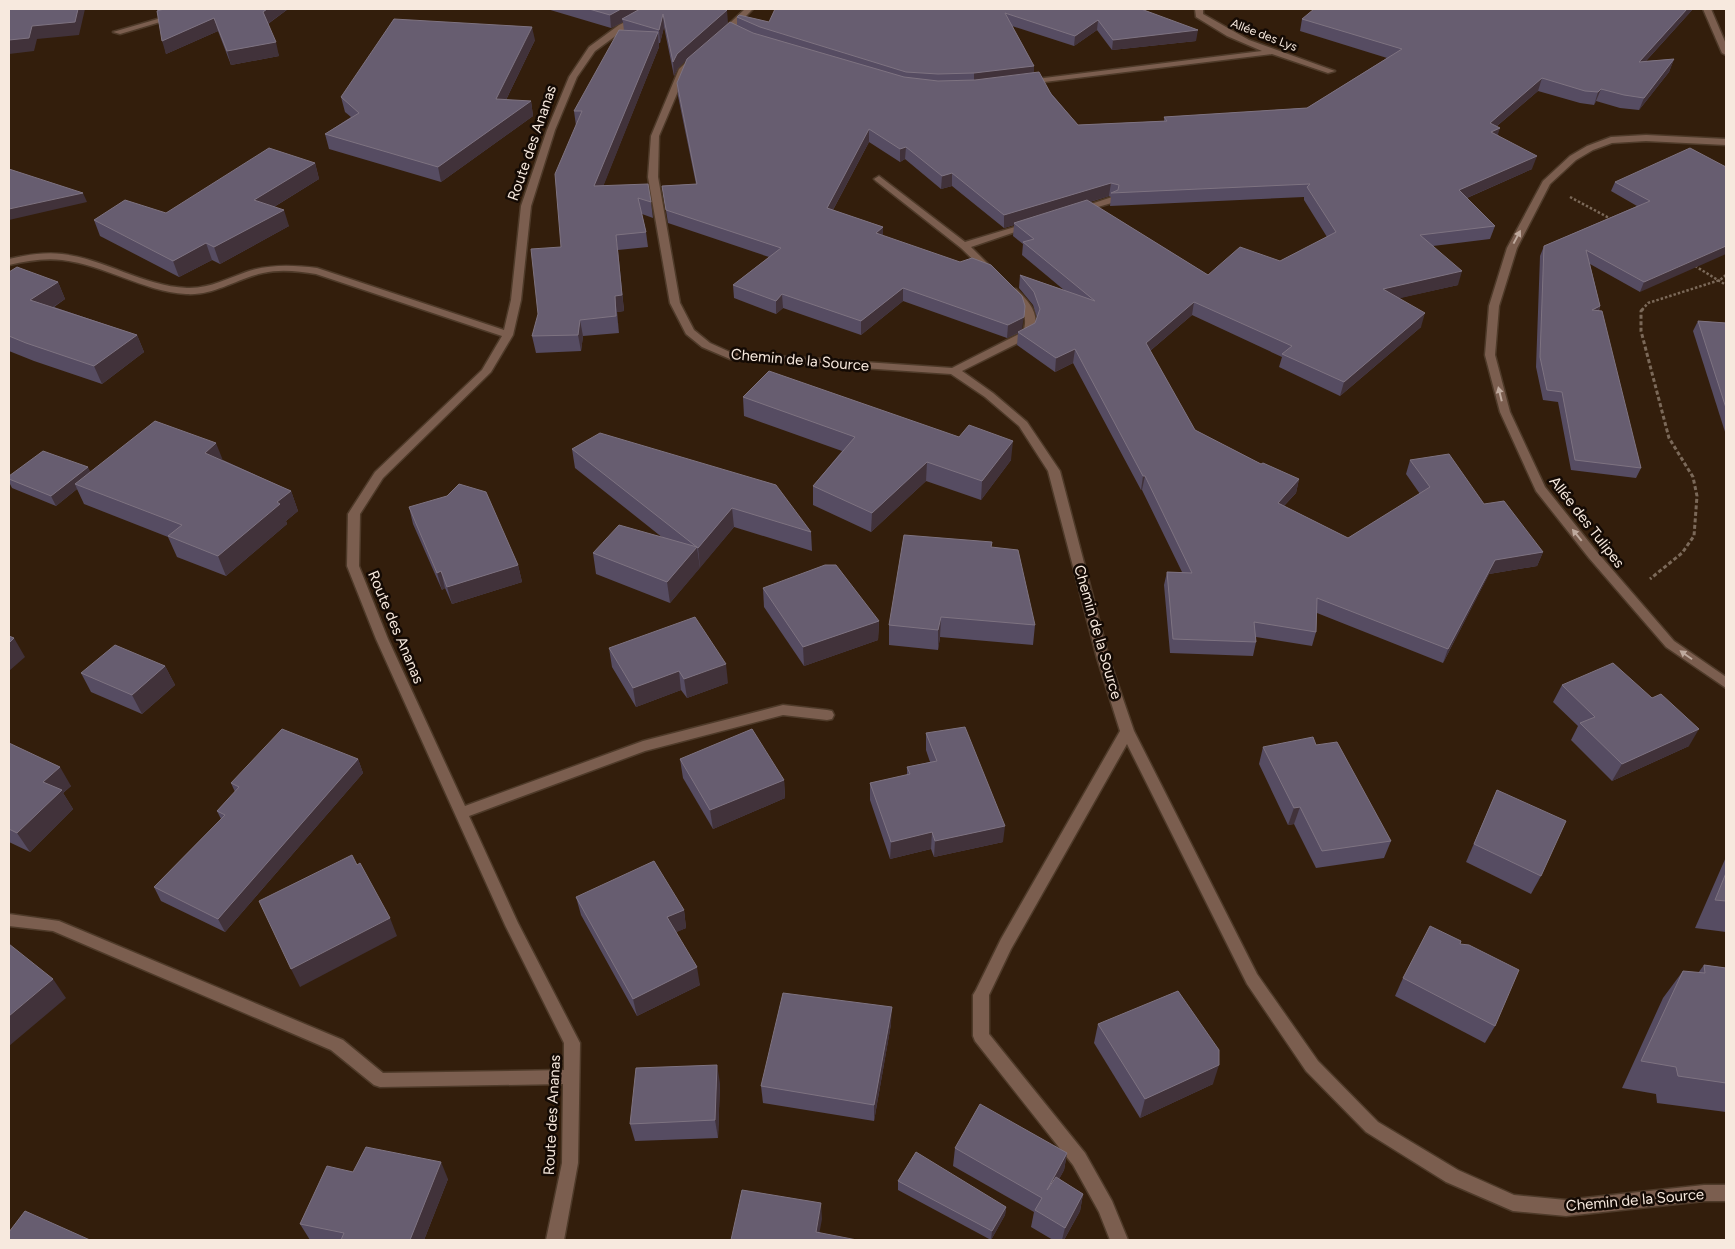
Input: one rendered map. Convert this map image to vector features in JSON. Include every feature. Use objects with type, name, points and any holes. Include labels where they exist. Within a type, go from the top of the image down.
[{"type":"street","points":[[118,32],[200,9]]},
{"type":"street","name":"Route des Ananas","points":[[555,1240],[570,1163],[572,1043],[512,925],[382,639],[353,566],[354,514],[379,474],[486,372],[508,335],[516,300],[526,206],[551,130],[573,77],[592,49],[622,27],[656,9]]},
{"type":"street","points":[[716,42],[732,29],[749,9]]},
{"type":"street","name":"Allée des Lys","points":[[1199,9],[1199,15],[1220,30],[1249,44],[1331,71]]},
{"type":"street","points":[[1707,9],[1717,24],[1726,53]]},
{"type":"street","points":[[1022,82],[1272,52]]},
{"type":"street","name":"Chemin de la Source","points":[[702,53],[682,69],[655,136],[653,177],[675,303],[690,332],[706,345],[730,356],[954,371],[989,395],[1023,424],[1054,471],[1103,658],[1127,731],[1252,979],[1312,1066],[1372,1126],[1452,1176],[1513,1203],[1566,1208],[1704,1193],[1726,1193]]},
{"type":"street","name":"Allée des Tulipes","points":[[1726,142],[1646,138],[1611,140],[1590,148],[1573,158],[1546,183],[1512,248],[1494,306],[1490,355],[1505,412],[1540,488],[1628,596],[1670,644],[1726,683]]},
{"type":"street","points":[[879,179],[964,246],[1028,307],[1032,316],[1032,326],[1028,334],[954,371]]},
{"type":"street","points":[[1075,211],[1112,200]]},
{"type":"street","points":[[964,246],[1038,223]]},
{"type":"street","points":[[9,262],[26,257],[68,257],[161,287],[188,291],[217,288],[254,272],[288,267],[317,270],[508,335]]},
{"type":"street","points":[[461,813],[643,746],[783,710],[827,715]]},
{"type":"street","points":[[1119,1240],[1106,1206],[1079,1159],[981,1036],[981,994],[1006,944],[1127,731]]},
{"type":"street","points":[[9,920],[54,925],[337,1046],[380,1080],[571,1078]]},
{"type":"path","points":[[1546,183],[1615,222]]},
{"type":"path","points":[[1694,265],[1726,285]]},
{"type":"path","points":[[1628,596],[1682,553],[1694,536],[1697,515],[1697,496],[1693,477],[1669,438],[1642,331],[1641,311],[1648,303],[1720,280],[1726,275]]},
{"type":"building","points":[[9,9],[78,9],[75,22],[32,26],[29,38],[9,40]]},
{"type":"building","points":[[164,9],[267,9],[263,12],[276,42],[227,51],[214,18],[162,41],[157,11]]},
{"type":"building","points":[[589,9],[621,9],[610,15]]},
{"type":"building","points":[[640,9],[727,10],[677,54],[673,62],[663,14],[659,30],[622,19]]},
{"type":"building","points":[[775,9],[1141,9],[1198,30],[1113,40],[1098,20],[1075,36],[1005,13],[1034,66],[974,73],[938,74],[906,72],[760,27],[737,17],[739,15],[769,22]]},
{"type":"building","points":[[1314,9],[1687,9],[1639,62],[1674,59],[1644,98],[1601,89],[1598,92],[1585,91],[1542,78],[1490,123],[1500,128],[1491,132],[1537,156],[1459,190],[1495,226],[1420,235],[1462,271],[1383,289],[1425,313],[1344,382],[1282,354],[1292,346],[1194,302],[1146,343],[1195,430],[1261,464],[1263,463],[1299,479],[1278,503],[1348,538],[1430,487],[1410,460],[1449,454],[1484,504],[1504,501],[1543,552],[1495,560],[1448,649],[1317,598],[1316,632],[1254,622],[1256,642],[1173,639],[1167,572],[1192,573],[1145,476],[1143,476],[1075,349],[1056,358],[1018,332],[1035,323],[1040,309],[1034,292],[1020,275],[1095,301],[1023,242],[1034,239],[1014,223],[1087,200],[1208,275],[1240,247],[1280,261],[1336,232],[1307,187],[1310,184],[1111,193],[1118,190],[1119,185],[1111,183],[1004,215],[952,173],[942,176],[906,147],[900,149],[869,129],[827,208],[883,227],[876,233],[960,262],[972,258],[991,265],[1022,296],[1025,306],[1024,317],[1008,325],[903,288],[861,321],[782,294],[776,301],[733,285],[781,248],[666,210],[662,186],[697,184],[677,83],[687,59],[730,22],[753,33],[904,77],[938,81],[975,80],[1039,72],[1051,94],[1078,125],[1167,121],[1164,117],[1307,108],[1402,49],[1302,19]]},
{"type":"building","points":[[394,19],[532,27],[496,99],[531,101],[438,167],[325,134],[359,113],[341,97]]},
{"type":"building","points":[[619,30],[658,32],[594,186],[648,184],[651,202],[638,198],[646,232],[616,235],[622,295],[615,296],[616,316],[580,320],[578,335],[532,336],[538,314],[531,249],[561,247],[555,174],[582,111],[574,111]]},
{"type":"building","points":[[269,148],[315,163],[254,200],[284,210],[214,247],[206,243],[173,261],[94,220],[125,200],[166,213]]},
{"type":"building","points":[[1690,148],[1726,167],[1726,246],[1644,282],[1586,250],[1600,306],[1592,310],[1602,311],[1641,468],[1575,460],[1562,392],[1547,390],[1540,357],[1544,246],[1650,201],[1615,182]]},
{"type":"building","points":[[9,169],[83,193],[9,209]]},
{"type":"building","points":[[17,267],[58,282],[30,300],[137,335],[94,366],[9,336],[9,272]]},
{"type":"building","points":[[1698,321],[1726,323],[1726,408]]},
{"type":"building","points":[[769,371],[959,437],[969,425],[1013,441],[982,481],[927,462],[872,513],[813,486],[855,437],[743,397]]},
{"type":"building","points":[[155,421],[216,443],[205,453],[291,491],[277,502],[280,504],[218,556],[168,536],[182,525],[75,484]]},
{"type":"building","points":[[600,433],[776,485],[811,532],[732,508],[698,548],[572,449]]},
{"type":"building","points":[[43,451],[88,467],[51,496],[9,479],[9,476]]},
{"type":"building","points":[[459,484],[486,492],[518,565],[447,587],[441,571],[437,573],[409,507],[447,496]]},
{"type":"building","points":[[619,525],[697,547],[667,582],[593,553]]},
{"type":"building","points":[[904,535],[992,542],[991,547],[1018,550],[1035,625],[941,617],[938,630],[889,625]]},
{"type":"building","points":[[825,565],[836,565],[879,621],[803,647],[763,588]]},
{"type":"building","points":[[695,617],[726,664],[684,679],[679,671],[633,688],[609,648]]},
{"type":"building","points":[[9,636],[14,638],[9,643]]},
{"type":"building","points":[[115,645],[165,666],[132,695],[81,673]]},
{"type":"building","points":[[1613,663],[1652,698],[1661,694],[1699,729],[1622,764],[1580,723],[1595,717],[1562,685]]},
{"type":"building","points":[[965,727],[1005,826],[935,841],[932,832],[891,842],[870,783],[910,774],[907,767],[937,761],[926,733]]},
{"type":"building","points":[[282,729],[358,759],[218,919],[154,887],[225,815],[217,811],[239,787],[231,783]]},
{"type":"building","points":[[752,729],[784,780],[710,810],[680,759]]},
{"type":"building","points":[[1313,737],[1316,745],[1337,742],[1391,841],[1322,851],[1300,807],[1294,808],[1263,747]]},
{"type":"building","points":[[9,743],[60,767],[43,782],[62,790],[17,833],[9,829]]},
{"type":"building","points":[[1497,790],[1566,821],[1541,876],[1474,844]]},
{"type":"building","points":[[352,855],[357,865],[360,863],[390,918],[291,969],[259,901]]},
{"type":"building","points":[[654,861],[684,910],[667,917],[697,967],[633,999],[576,897]]},
{"type":"building","points":[[1726,873],[1726,901],[1715,900]]},
{"type":"building","points":[[1430,926],[1461,941],[1460,944],[1469,945],[1519,970],[1495,1026],[1403,978]]},
{"type":"building","points":[[9,944],[53,979],[9,1016]]},
{"type":"building","points":[[1704,965],[1726,968],[1726,1083],[1678,1076],[1676,1067],[1641,1061],[1683,971],[1705,973]]},
{"type":"building","points":[[1178,991],[1219,1050],[1219,1065],[1145,1099],[1098,1024]]},
{"type":"building","points":[[783,993],[892,1007],[874,1105],[761,1086]]},
{"type":"building","points":[[717,1065],[715,1120],[630,1124],[636,1068]]},
{"type":"building","points":[[980,1104],[1067,1153],[1047,1190],[1056,1177],[1083,1194],[1065,1228],[1035,1210],[1042,1198],[955,1148]]},
{"type":"building","points":[[366,1147],[441,1162],[410,1240],[341,1240],[344,1233],[300,1224],[327,1166],[353,1172]]},
{"type":"building","points":[[916,1152],[1006,1207],[992,1231],[898,1181]]},
{"type":"building","points":[[742,1190],[821,1203],[816,1232],[857,1240],[731,1240]]},
{"type":"building","points":[[25,1211],[90,1240],[9,1240],[9,1232]]}]
